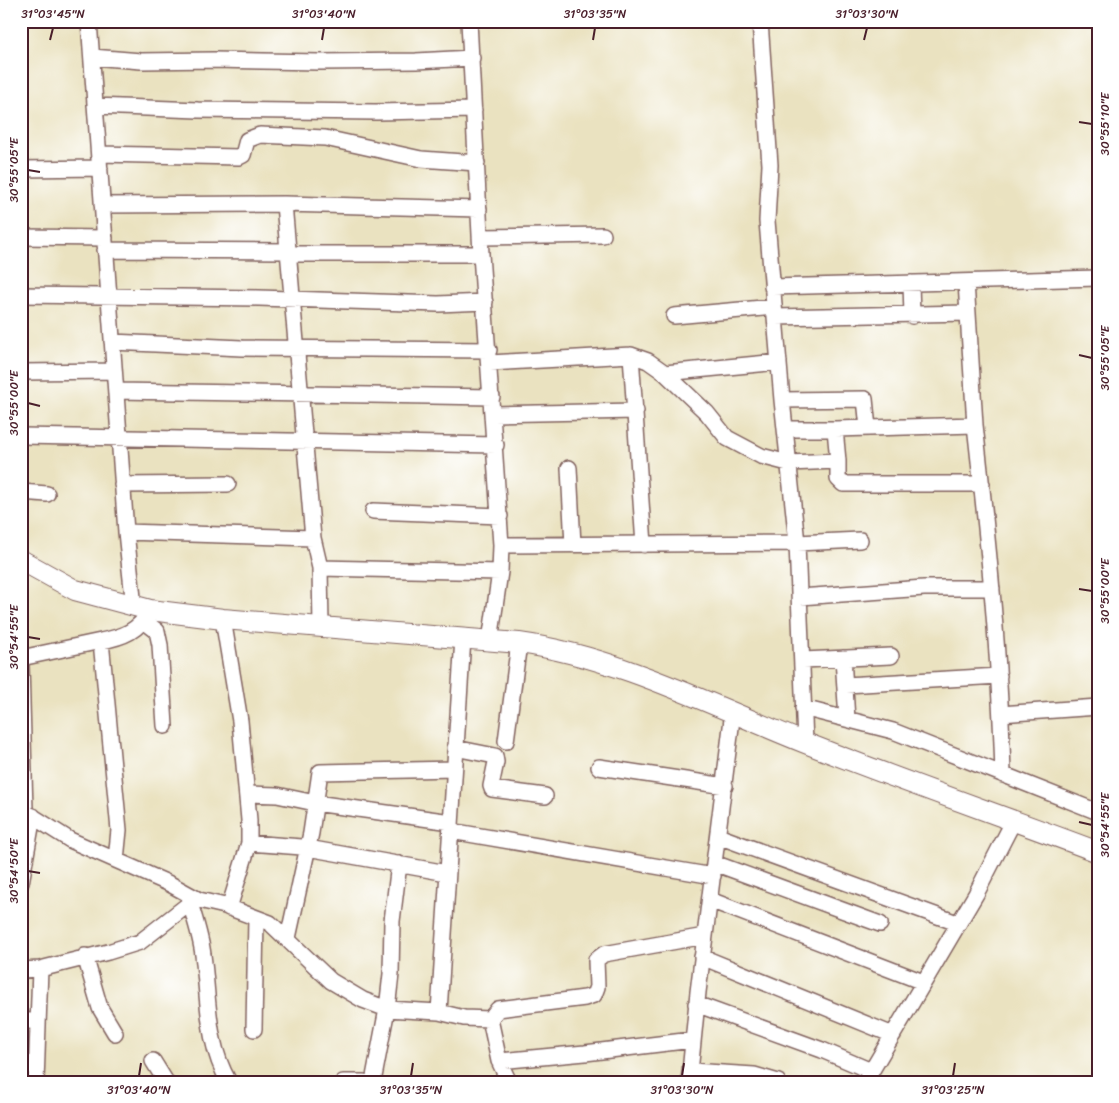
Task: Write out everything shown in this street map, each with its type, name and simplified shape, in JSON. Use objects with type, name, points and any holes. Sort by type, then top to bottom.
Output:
[{"type":"main road","points":[[21,560],[74,590],[143,613],[518,643],[570,652],[733,711],[805,743],[1098,852]]},
{"type":"street","points":[[89,21],[126,532],[143,613],[157,630],[160,644],[165,726]]},
{"type":"street","points":[[469,21],[481,254],[494,414],[501,545],[500,572],[490,641]]},
{"type":"street","points":[[760,21],[770,165],[767,221],[782,400],[797,543],[805,743]]},
{"type":"street","points":[[92,57],[141,61],[320,62],[416,62],[472,58]]},
{"type":"street","points":[[95,106],[208,110],[474,110]]},
{"type":"street","points":[[21,169],[99,161],[239,157],[243,155],[248,140],[260,135],[325,138],[421,159],[477,163]]},
{"type":"street","points":[[102,205],[284,204],[479,209]]},
{"type":"street","points":[[284,204],[296,348],[307,442],[313,538],[320,568],[321,627]]},
{"type":"street","points":[[481,237],[603,235]]},
{"type":"street","points":[[21,237],[105,244],[289,252],[481,254]]},
{"type":"street","points":[[772,287],[1098,278]]},
{"type":"street","points":[[966,282],[975,424],[999,676],[1003,775]]},
{"type":"street","points":[[911,283],[912,316]]},
{"type":"street","points":[[21,295],[438,304],[485,302]]},
{"type":"street","points":[[674,316],[775,312],[912,316],[968,313]]},
{"type":"street","points":[[112,342],[489,357],[631,355],[648,361],[665,373],[707,413],[727,438],[761,456],[788,463],[838,461]]},
{"type":"street","points":[[631,355],[644,545]]},
{"type":"street","points":[[665,373],[779,362]]},
{"type":"street","points":[[21,372],[114,371]]},
{"type":"street","points":[[116,391],[492,397]]},
{"type":"street","points":[[782,400],[865,400],[868,428]]},
{"type":"street","points":[[494,414],[636,411]]},
{"type":"street","points":[[785,429],[975,424]]},
{"type":"street","points":[[835,429],[838,479],[843,484],[982,484]]},
{"type":"street","points":[[21,436],[496,446]]},
{"type":"street","points":[[569,468],[573,546]]},
{"type":"street","points":[[122,485],[228,484]]},
{"type":"street","points":[[21,492],[47,494]]},
{"type":"street","points":[[373,511],[500,516]]},
{"type":"street","points":[[126,532],[313,538]]},
{"type":"street","points":[[501,545],[797,543],[860,540]]},
{"type":"street","points":[[320,568],[500,572]]},
{"type":"street","points":[[800,597],[924,588],[992,588]]},
{"type":"street","points":[[21,658],[131,632],[143,613]]},
{"type":"street","points":[[223,619],[240,721],[248,794],[249,843],[229,908]]},
{"type":"street","points":[[439,1012],[463,638]]},
{"type":"street","points":[[101,640],[119,830],[116,860]]},
{"type":"street","points":[[506,741],[518,643]]},
{"type":"street","points":[[803,660],[891,656]]},
{"type":"street","points":[[844,658],[847,718]]},
{"type":"street","points":[[21,664],[26,812],[21,883]]},
{"type":"street","points":[[846,685],[999,676]]},
{"type":"street","points":[[1001,714],[1098,706]]},
{"type":"street","points":[[803,708],[893,731],[1098,812]]},
{"type":"street","points":[[733,711],[696,1004],[690,1076],[754,1075],[778,1082]]},
{"type":"street","points":[[455,748],[494,756],[496,762],[492,789],[545,796]]},
{"type":"street","points":[[599,767],[725,786]]},
{"type":"street","points":[[288,938],[307,848],[318,776],[322,771],[454,769]]},
{"type":"street","points":[[248,794],[277,795],[451,827],[714,869],[880,924]]},
{"type":"street","points":[[26,812],[70,840],[116,860],[195,901],[229,908],[270,923],[344,991],[387,1009],[439,1012],[464,1018],[490,1020]]},
{"type":"street","points":[[696,1004],[822,1050],[868,1076],[976,894],[1014,820]]},
{"type":"street","points":[[718,836],[958,923]]},
{"type":"street","points":[[249,843],[307,848],[447,873]]},
{"type":"street","points":[[373,1082],[387,1009],[391,974],[392,921],[399,864]]},
{"type":"street","points":[[710,900],[923,982]]},
{"type":"street","points":[[21,970],[40,969],[140,942],[195,901]]},
{"type":"street","points":[[195,901],[210,1004],[209,1024],[219,1061],[229,1082]]},
{"type":"street","points":[[254,1029],[256,918]]},
{"type":"street","points":[[509,1082],[499,1060],[490,1020],[498,1009],[585,998],[594,995],[597,987],[596,960],[604,954],[705,936]]},
{"type":"street","points":[[85,956],[100,1008],[116,1033]]},
{"type":"street","points":[[702,957],[893,1035]]},
{"type":"street","points":[[36,1082],[40,969]]},
{"type":"street","points":[[21,1020],[38,1022]]},
{"type":"street","points":[[499,1060],[585,1053],[692,1040]]},
{"type":"street","points":[[152,1061],[166,1082]]},
{"type":"street","points":[[343,1082],[364,1082]]}]
